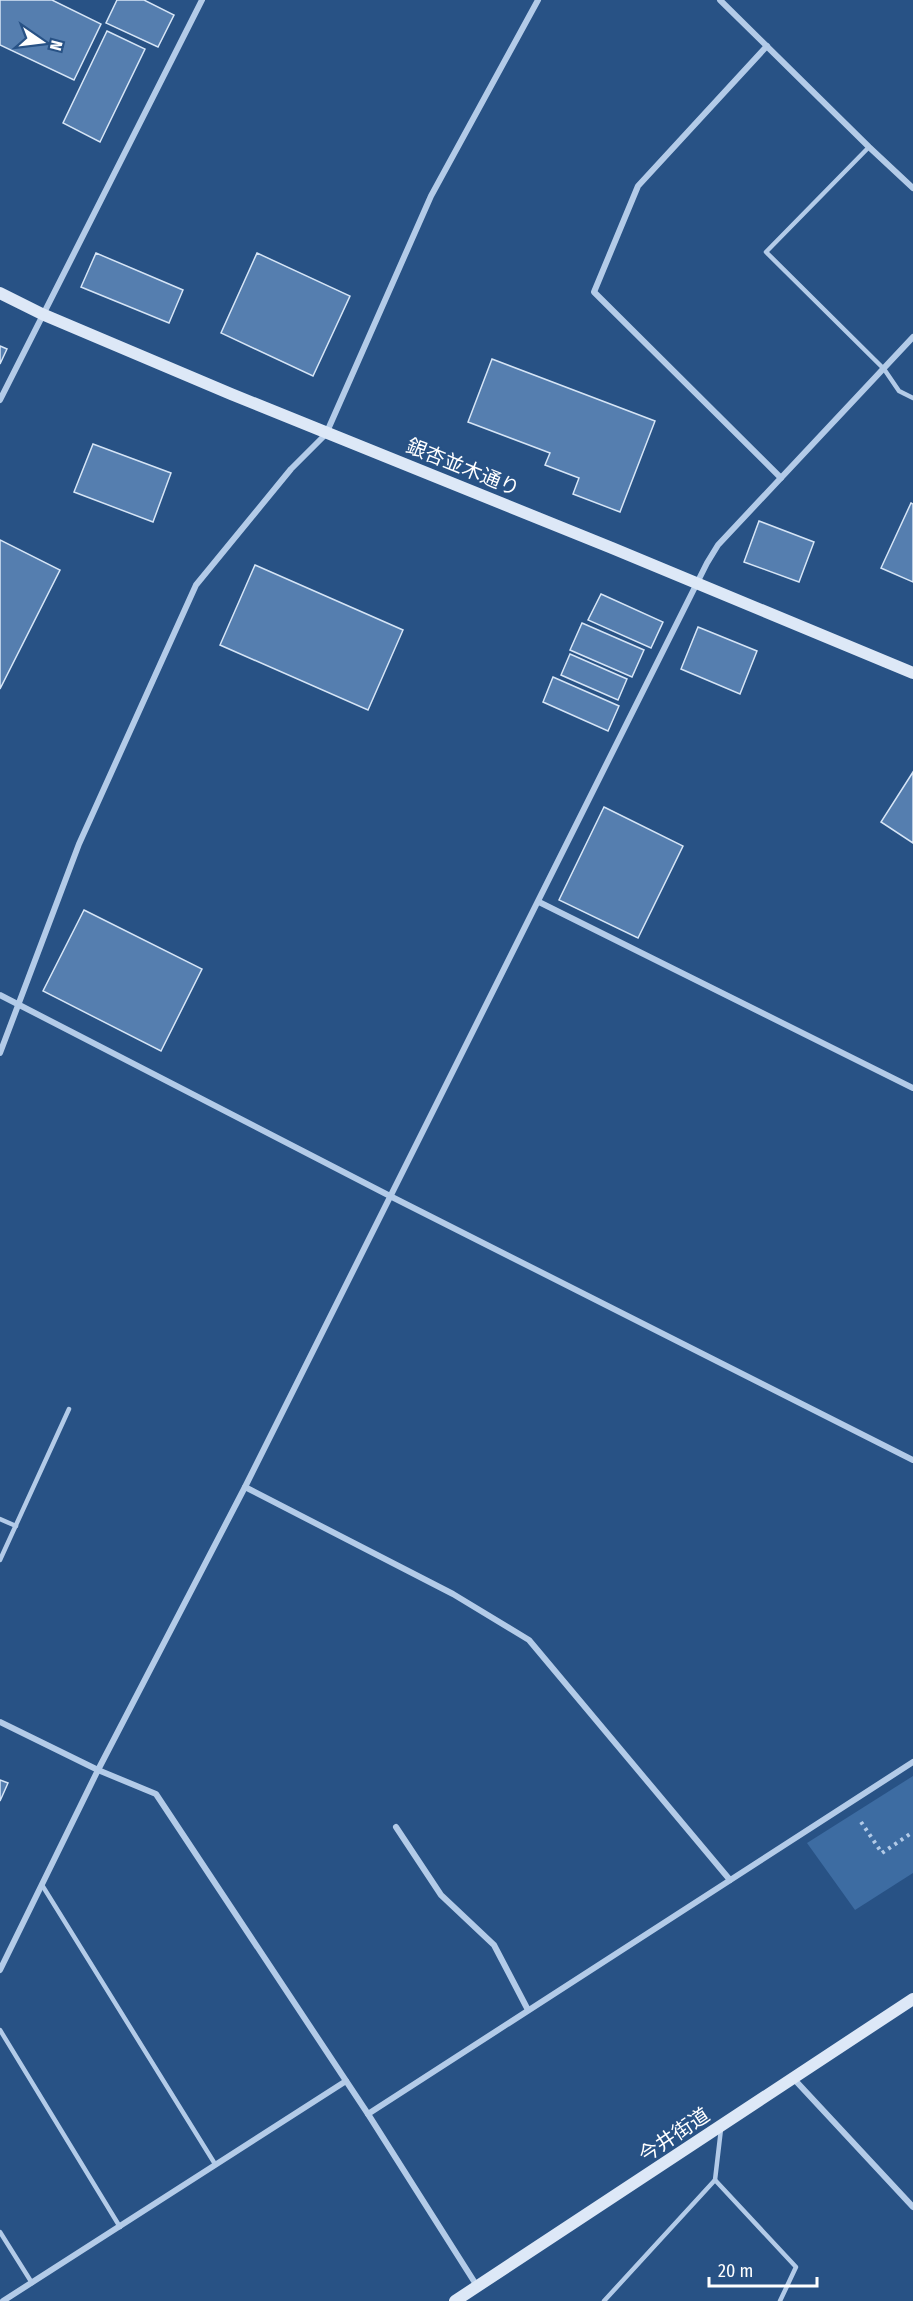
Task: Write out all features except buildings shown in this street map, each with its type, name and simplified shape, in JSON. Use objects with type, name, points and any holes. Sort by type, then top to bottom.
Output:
[{"type":"street","points":[[0,400],[202,0]]},
{"type":"street","points":[[720,0],[913,188]]},
{"type":"street","points":[[0,1053],[79,844],[195,585],[291,469],[326,434],[431,196],[534,1]]},
{"type":"street","points":[[767,46],[638,186],[594,292],[781,478]]},
{"type":"street","name":"銀杏並木通り","points":[[0,293],[42,314],[326,434],[913,673]]},
{"type":"street","points":[[0,1970],[98,1770],[245,1487],[718,545],[913,337]]},
{"type":"street","points":[[539,902],[913,1088]]},
{"type":"street","points":[[0,995],[390,1196],[913,1460]]},
{"type":"street","points":[[245,1487],[453,1594],[529,1640],[730,1880]]},
{"type":"street","points":[[0,1722],[98,1770],[156,1794],[368,2114],[477,2286]]},
{"type":"street","points":[[368,2114],[913,1762]]},
{"type":"street","points":[[396,1827],[441,1895],[494,1945],[528,2010]]},
{"type":"street","name":"今井街道","points":[[455,2301],[913,1999]]},
{"type":"street","points":[[793,2078],[913,2207]]},
{"type":"street","points":[[3,2301],[346,2081]]},
{"type":"lane","points":[[869,147],[766,252],[884,369],[899,390],[913,398]]},
{"type":"lane","points":[[0,1560],[69,1409]]},
{"type":"lane","points":[[0,1519],[16,1526]]},
{"type":"lane","points":[[42,1885],[215,2164]]},
{"type":"lane","points":[[0,2030],[120,2226]]},
{"type":"lane","points":[[604,2301],[715,2180],[722,2126]]},
{"type":"lane","points":[[715,2180],[796,2267],[780,2301]]},
{"type":"lane","points":[[0,2232],[32,2283]]},
{"type":"path","points":[[849,1804],[882,1852],[913,1832]]},
{"type":"shaded area","points":[[913,1776],[913,1873],[855,1910],[807,1843]]}]
